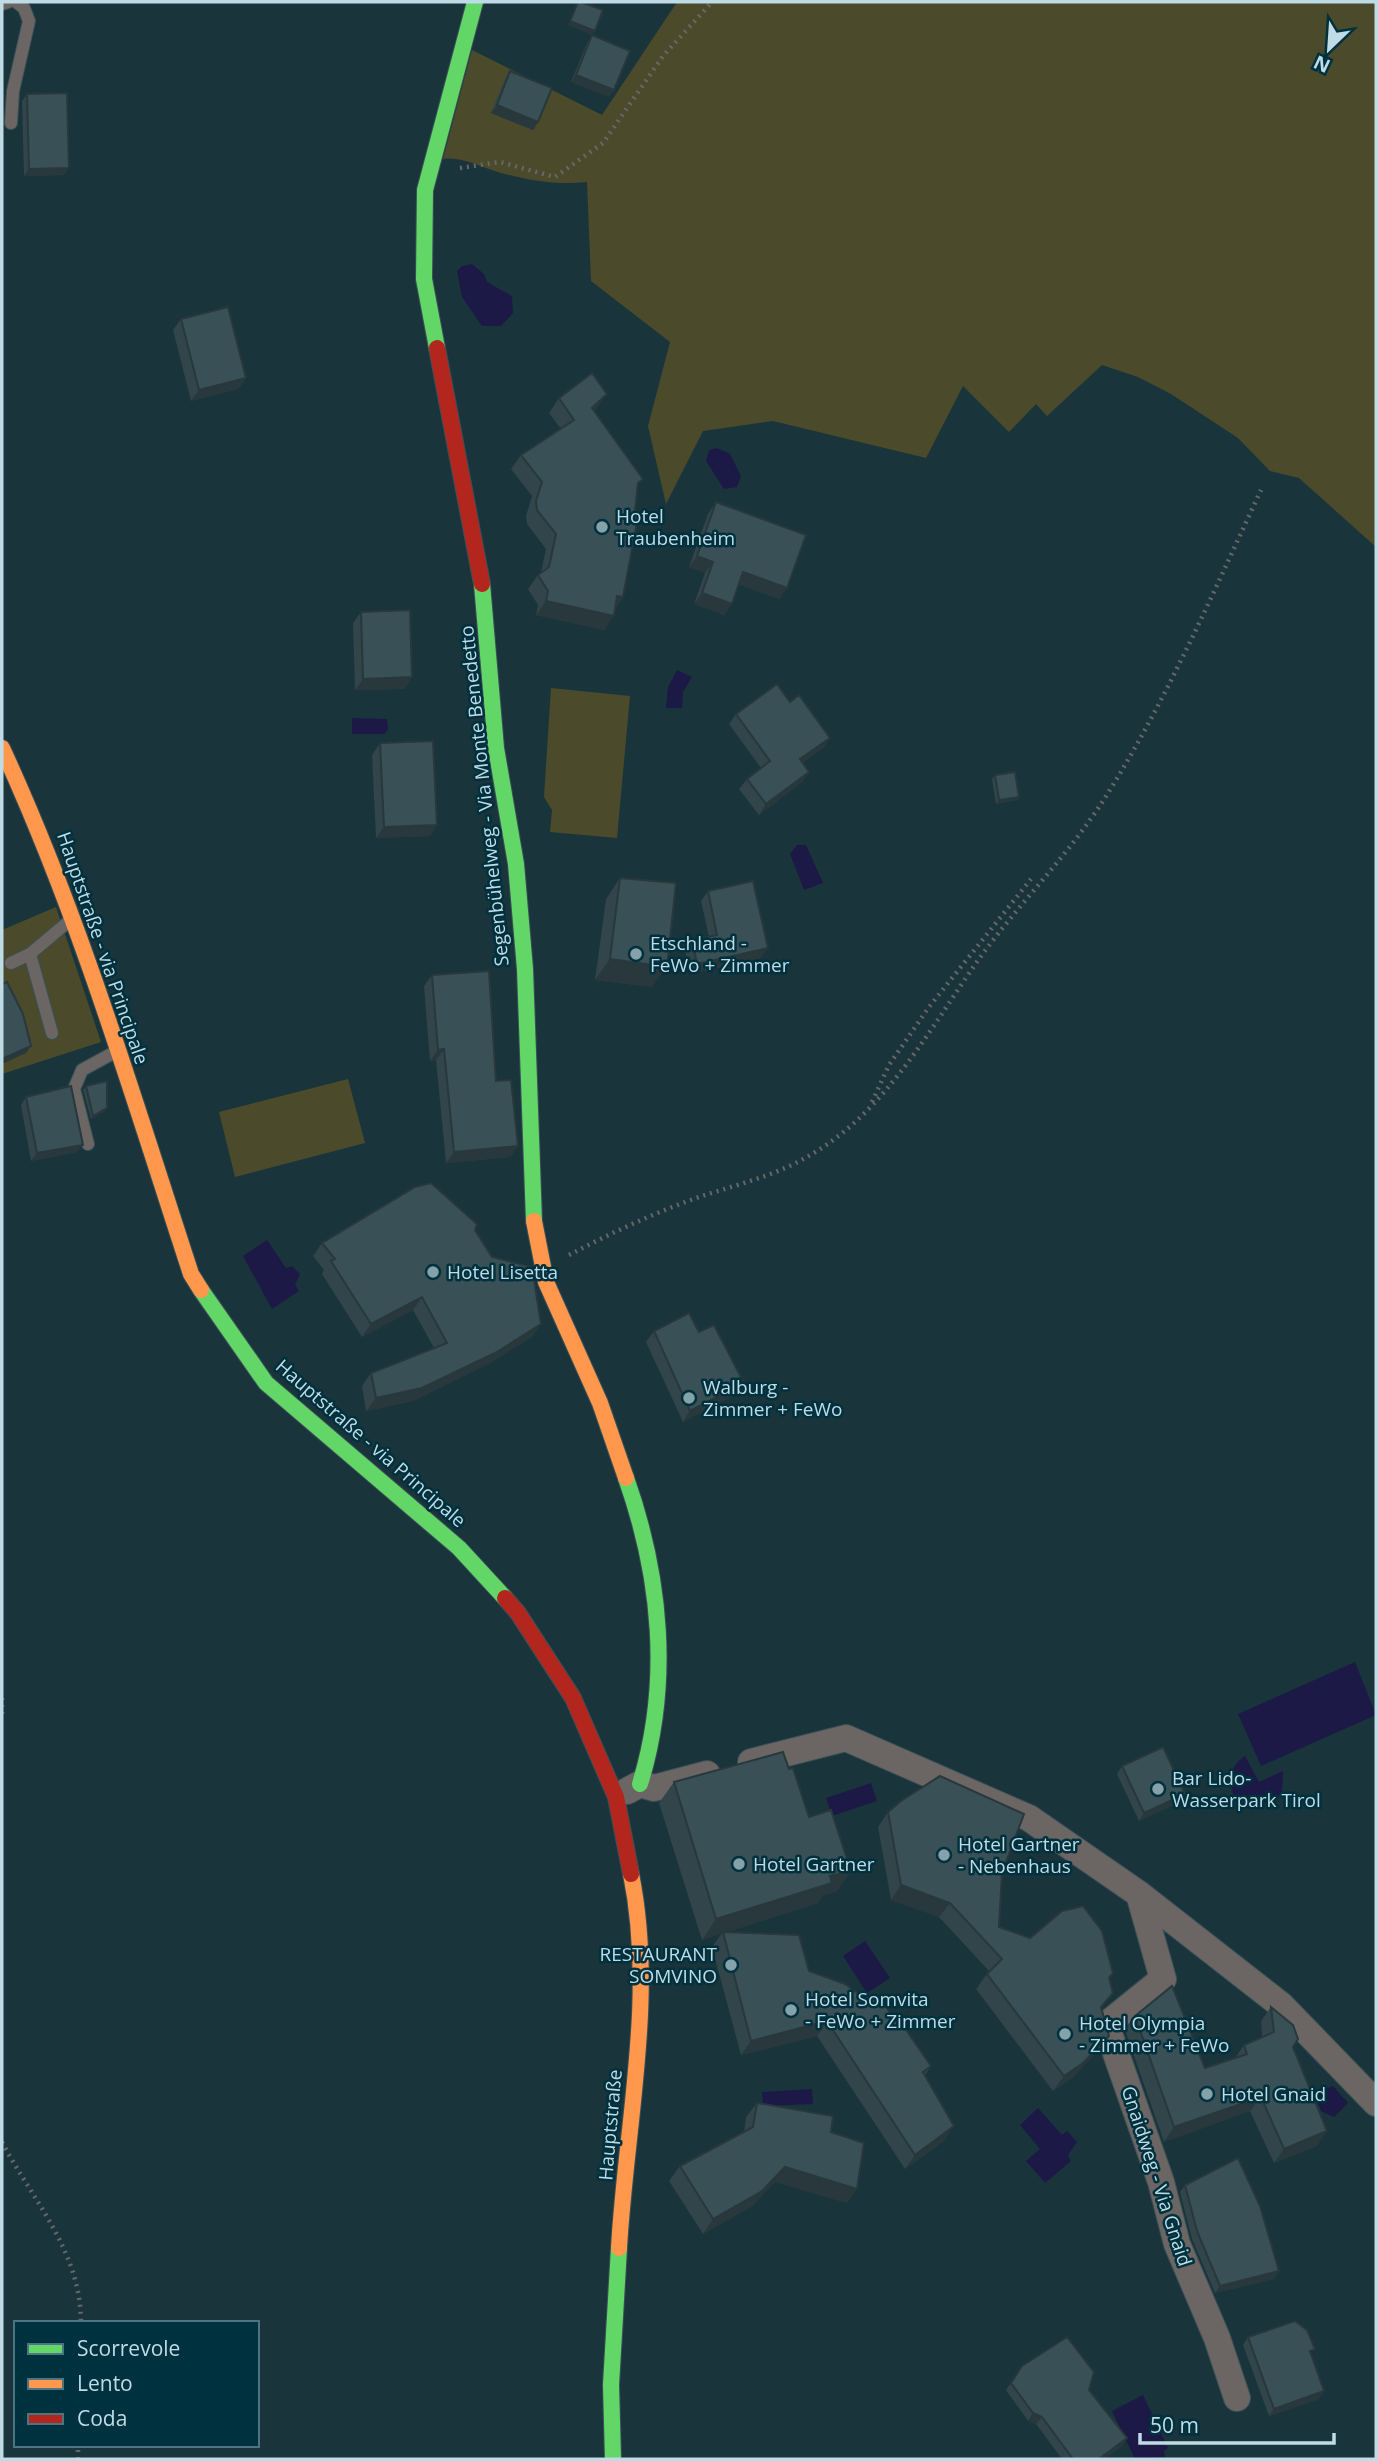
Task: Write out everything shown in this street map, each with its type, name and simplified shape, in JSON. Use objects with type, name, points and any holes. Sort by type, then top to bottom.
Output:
[{"type":"street","name":"Segenbühelweg - Via Monte Benedetto","points":[[475,2],[448,90],[425,190],[424,279],[481,578],[496,748],[516,864],[525,969],[534,1231],[543,1269],[600,1403],[641,1521],[655,1589],[659,1668],[653,1741],[640,1784]]},
{"type":"street","name":"Hauptstraße - via Principale","points":[[2,748],[39,828],[118,1050],[191,1274],[232,1337],[266,1382],[459,1548],[511,1605],[573,1698],[616,1797]]},
{"type":"street","points":[[616,1797],[640,1784],[654,1788],[809,1745],[846,1738],[1029,1818],[1139,1894],[1281,2005],[1376,2103]]},
{"type":"street","name":"Hauptstraße","points":[[613,2459],[611,2385],[618,2260],[638,2049],[642,1967],[633,1882],[616,1797]]},
{"type":"street","name":"Gnaidweg - Via Gnaid","points":[[1139,1894],[1163,1979],[1106,2025],[1161,2182],[1177,2244],[1217,2338],[1237,2398]]},
{"type":"lane","points":[[2,4],[8,2]]},
{"type":"lane","points":[[11,123],[13,91],[30,20],[24,8],[16,2]]},
{"type":"lane","points":[[11,963],[30,954],[71,919]]},
{"type":"lane","points":[[30,954],[52,1033]]},
{"type":"lane","points":[[88,1144],[74,1090],[82,1070],[118,1050]]},
{"type":"path","points":[[425,190],[444,170],[500,162],[555,177],[603,143],[663,56],[712,2]]},
{"type":"path","points":[[543,1269],[659,1212],[776,1172],[812,1154],[840,1135],[870,1106],[895,1077],[986,949],[1059,863],[1108,794],[1169,687],[1261,490]]},
{"type":"path","points":[[870,1106],[889,1065],[913,1030],[975,947],[1031,879]]},
{"type":"path","points":[[2,1698],[2,1714]]},
{"type":"path","points":[[2,2141],[57,2230],[74,2272],[81,2306],[81,2321]]},
{"type":"shaded area","points":[[677,2],[1376,2],[1376,547],[1299,478],[1270,471],[1238,438],[1171,394],[1138,377],[1102,365],[1047,416],[1036,404],[1009,432],[963,386],[926,458],[773,421],[703,431],[666,504],[648,426],[670,342],[591,281],[587,182],[554,183],[534,180],[465,161],[443,159],[472,50],[602,115]]},
{"type":"shaded area","points":[[472,264],[484,274],[487,282],[512,296],[513,313],[501,326],[482,326],[462,297],[457,271],[462,266]]},
{"type":"shaded area","points":[[717,448],[730,454],[741,476],[737,487],[724,489],[706,461],[709,450]]},
{"type":"shaded area","points":[[677,670],[692,677],[683,692],[682,708],[666,708],[668,687]]},
{"type":"shaded area","points":[[551,688],[630,696],[617,838],[550,832],[552,810],[544,797]]},
{"type":"shaded area","points":[[352,718],[387,719],[388,730],[384,734],[352,734]]},
{"type":"shaded area","points":[[797,845],[806,845],[823,883],[804,890],[790,854]]},
{"type":"shaded area","points":[[56,907],[101,1042],[2,1074],[2,930]]},
{"type":"shaded area","points":[[348,1079],[365,1143],[235,1177],[219,1112]]},
{"type":"shaded area","points":[[267,1240],[286,1268],[292,1266],[300,1274],[295,1285],[299,1291],[272,1309],[243,1256]]},
{"type":"shaded area","points":[[1355,1662],[1376,1715],[1261,1766],[1238,1714]]},
{"type":"shaded area","points":[[1245,1756],[1259,1782],[1283,1771],[1282,1792],[1275,1799],[1256,1806],[1233,1794],[1232,1773]]},
{"type":"shaded area","points":[[871,1783],[877,1801],[832,1816],[826,1798]]},
{"type":"shaded area","points":[[865,1941],[890,1978],[867,1993],[843,1956]]},
{"type":"shaded area","points":[[1333,2086],[1348,2103],[1334,2117],[1321,2111],[1314,2093]]},
{"type":"shaded area","points":[[812,2089],[813,2104],[763,2106],[762,2092]]},
{"type":"shaded area","points":[[1038,2108],[1062,2135],[1067,2131],[1077,2142],[1068,2155],[1071,2161],[1045,2183],[1026,2161],[1040,2149],[1020,2125]]},
{"type":"shaded area","points":[[1143,2395],[1168,2448],[1164,2451],[1165,2457],[1135,2459],[1112,2411]]},
{"type":"building","points":[[578,2],[603,10],[595,31],[570,21]]},
{"type":"building","points":[[592,35],[630,51],[614,90],[576,75]]},
{"type":"building","points":[[510,71],[552,88],[538,122],[497,105]]},
{"type":"building","points":[[67,93],[69,168],[29,169],[27,94]]},
{"type":"building","points":[[228,307],[246,378],[199,390],[181,319]]},
{"type":"building","points":[[592,373],[607,394],[592,408],[643,479],[638,483],[635,510],[639,512],[623,597],[617,596],[614,616],[546,601],[548,591],[538,575],[549,567],[556,534],[537,510],[536,501],[542,482],[521,455],[574,420],[559,398]]},
{"type":"building","points":[[716,502],[806,535],[787,588],[743,572],[732,604],[702,593],[713,562],[697,556]]},
{"type":"building","points":[[410,610],[412,677],[363,679],[361,612]]},
{"type":"building","points":[[777,684],[790,702],[799,695],[830,738],[800,759],[809,772],[766,804],[747,779],[770,761],[736,714]]},
{"type":"building","points":[[433,741],[437,825],[384,827],[380,743]]},
{"type":"building","points":[[1015,772],[1019,797],[999,800],[995,775]]},
{"type":"building","points":[[620,878],[676,883],[667,967],[610,959]]},
{"type":"building","points":[[753,881],[768,948],[697,964],[692,940],[717,935],[708,891]]},
{"type":"building","points":[[489,971],[496,1081],[511,1080],[518,1146],[454,1152],[444,1049],[438,1050],[432,975]]},
{"type":"building","points":[[7,982],[23,1014],[31,1046],[2,1059],[2,984]]},
{"type":"building","points":[[107,1081],[107,1108],[93,1116],[86,1086]]},
{"type":"building","points":[[71,1086],[83,1145],[37,1153],[26,1097]]},
{"type":"building","points":[[431,1183],[477,1224],[475,1230],[492,1257],[532,1267],[541,1324],[497,1352],[422,1388],[376,1398],[371,1373],[447,1343],[422,1297],[371,1324],[331,1261],[335,1259],[322,1243],[415,1187]]},
{"type":"building","points":[[689,1313],[699,1332],[714,1325],[744,1383],[690,1411],[654,1331]]},
{"type":"building","points":[[1163,1747],[1185,1794],[1144,1813],[1122,1766]]},
{"type":"building","points":[[783,1752],[789,1769],[793,1768],[809,1817],[831,1810],[851,1871],[830,1876],[832,1883],[716,1919],[674,1782]]},
{"type":"building","points":[[940,1776],[1024,1814],[1002,1873],[999,1927],[1030,1938],[1062,1911],[1083,1906],[1102,1931],[1113,1973],[1109,1978],[1113,1993],[1101,2007],[1109,2036],[1083,2063],[1064,2076],[987,1974],[1002,1959],[950,1903],[901,1885],[888,1812]]},
{"type":"building","points":[[723,1932],[799,1935],[809,1971],[845,1984],[860,1995],[866,1993],[885,2005],[896,2021],[900,2021],[931,2066],[923,2072],[954,2126],[915,2155],[827,2021],[751,2041]]},
{"type":"building","points":[[1172,1986],[1205,2068],[1247,2054],[1244,2045],[1274,2032],[1271,2007],[1293,2025],[1298,2039],[1293,2047],[1327,2131],[1284,2149],[1261,2097],[1174,2127],[1135,2016]]},
{"type":"building","points":[[757,2103],[833,2116],[831,2132],[864,2143],[857,2189],[785,2167],[762,2191],[713,2219],[680,2166],[753,2127]]},
{"type":"building","points":[[1238,2158],[1260,2206],[1279,2271],[1220,2286],[1197,2231],[1185,2185]]},
{"type":"building","points":[[1295,2321],[1307,2330],[1315,2349],[1310,2351],[1324,2391],[1274,2409],[1248,2337]]},
{"type":"building","points":[[1067,2337],[1094,2372],[1089,2390],[1127,2438],[1099,2459],[1073,2459],[1042,2417],[1033,2413],[1011,2383],[1022,2366]]},
{"type":"traffic: fast","points":[[437,348],[424,279],[425,190],[475,2]]},
{"type":"traffic: fast","points":[[482,584],[496,748],[516,864],[525,969],[534,1221]]},
{"type":"traffic: fast","points":[[201,1290],[266,1383],[459,1548],[505,1598]]},
{"type":"traffic: fast","points":[[626,1478],[647,1553],[658,1630],[656,1708],[640,1784]]},
{"type":"traffic: fast","points":[[613,2459],[611,2385],[619,2248]]},
{"type":"traffic: slow","points":[[2,748],[81,942],[191,1274],[201,1290]]},
{"type":"traffic: slow","points":[[534,1221],[546,1282],[600,1403],[626,1478]]},
{"type":"traffic: slow","points":[[619,2248],[640,2014],[638,1920],[631,1874]]},
{"type":"traffic: jam","points":[[437,348],[482,584]]},
{"type":"traffic: jam","points":[[505,1598],[518,1613],[573,1698],[616,1797],[631,1874]]},
{"type":"place","name":"Hotel Traubenheim","points":[[602,527]]},
{"type":"place","name":"Etschland - FeWo + Zimmer","points":[[636,954]]},
{"type":"place","name":"Hotel Lisetta","points":[[433,1272]]},
{"type":"place","name":"Walburg - Zimmer + FeWo","points":[[689,1398]]},
{"type":"place","name":"Bar Lido- Wasserpark Tirol","points":[[1158,1789]]},
{"type":"place","name":"Hotel Gartner - Nebenhaus","points":[[944,1855]]},
{"type":"place","name":"Hotel Gartner","points":[[739,1864]]},
{"type":"place","name":"RESTAURANT SOMVINO","points":[[731,1965]]},
{"type":"place","name":"Hotel Somvita - FeWo + Zimmer","points":[[791,2010]]},
{"type":"place","name":"Hotel Olympia - Zimmer + FeWo","points":[[1065,2034]]},
{"type":"place","name":"Hotel Gnaid","points":[[1207,2094]]}]
